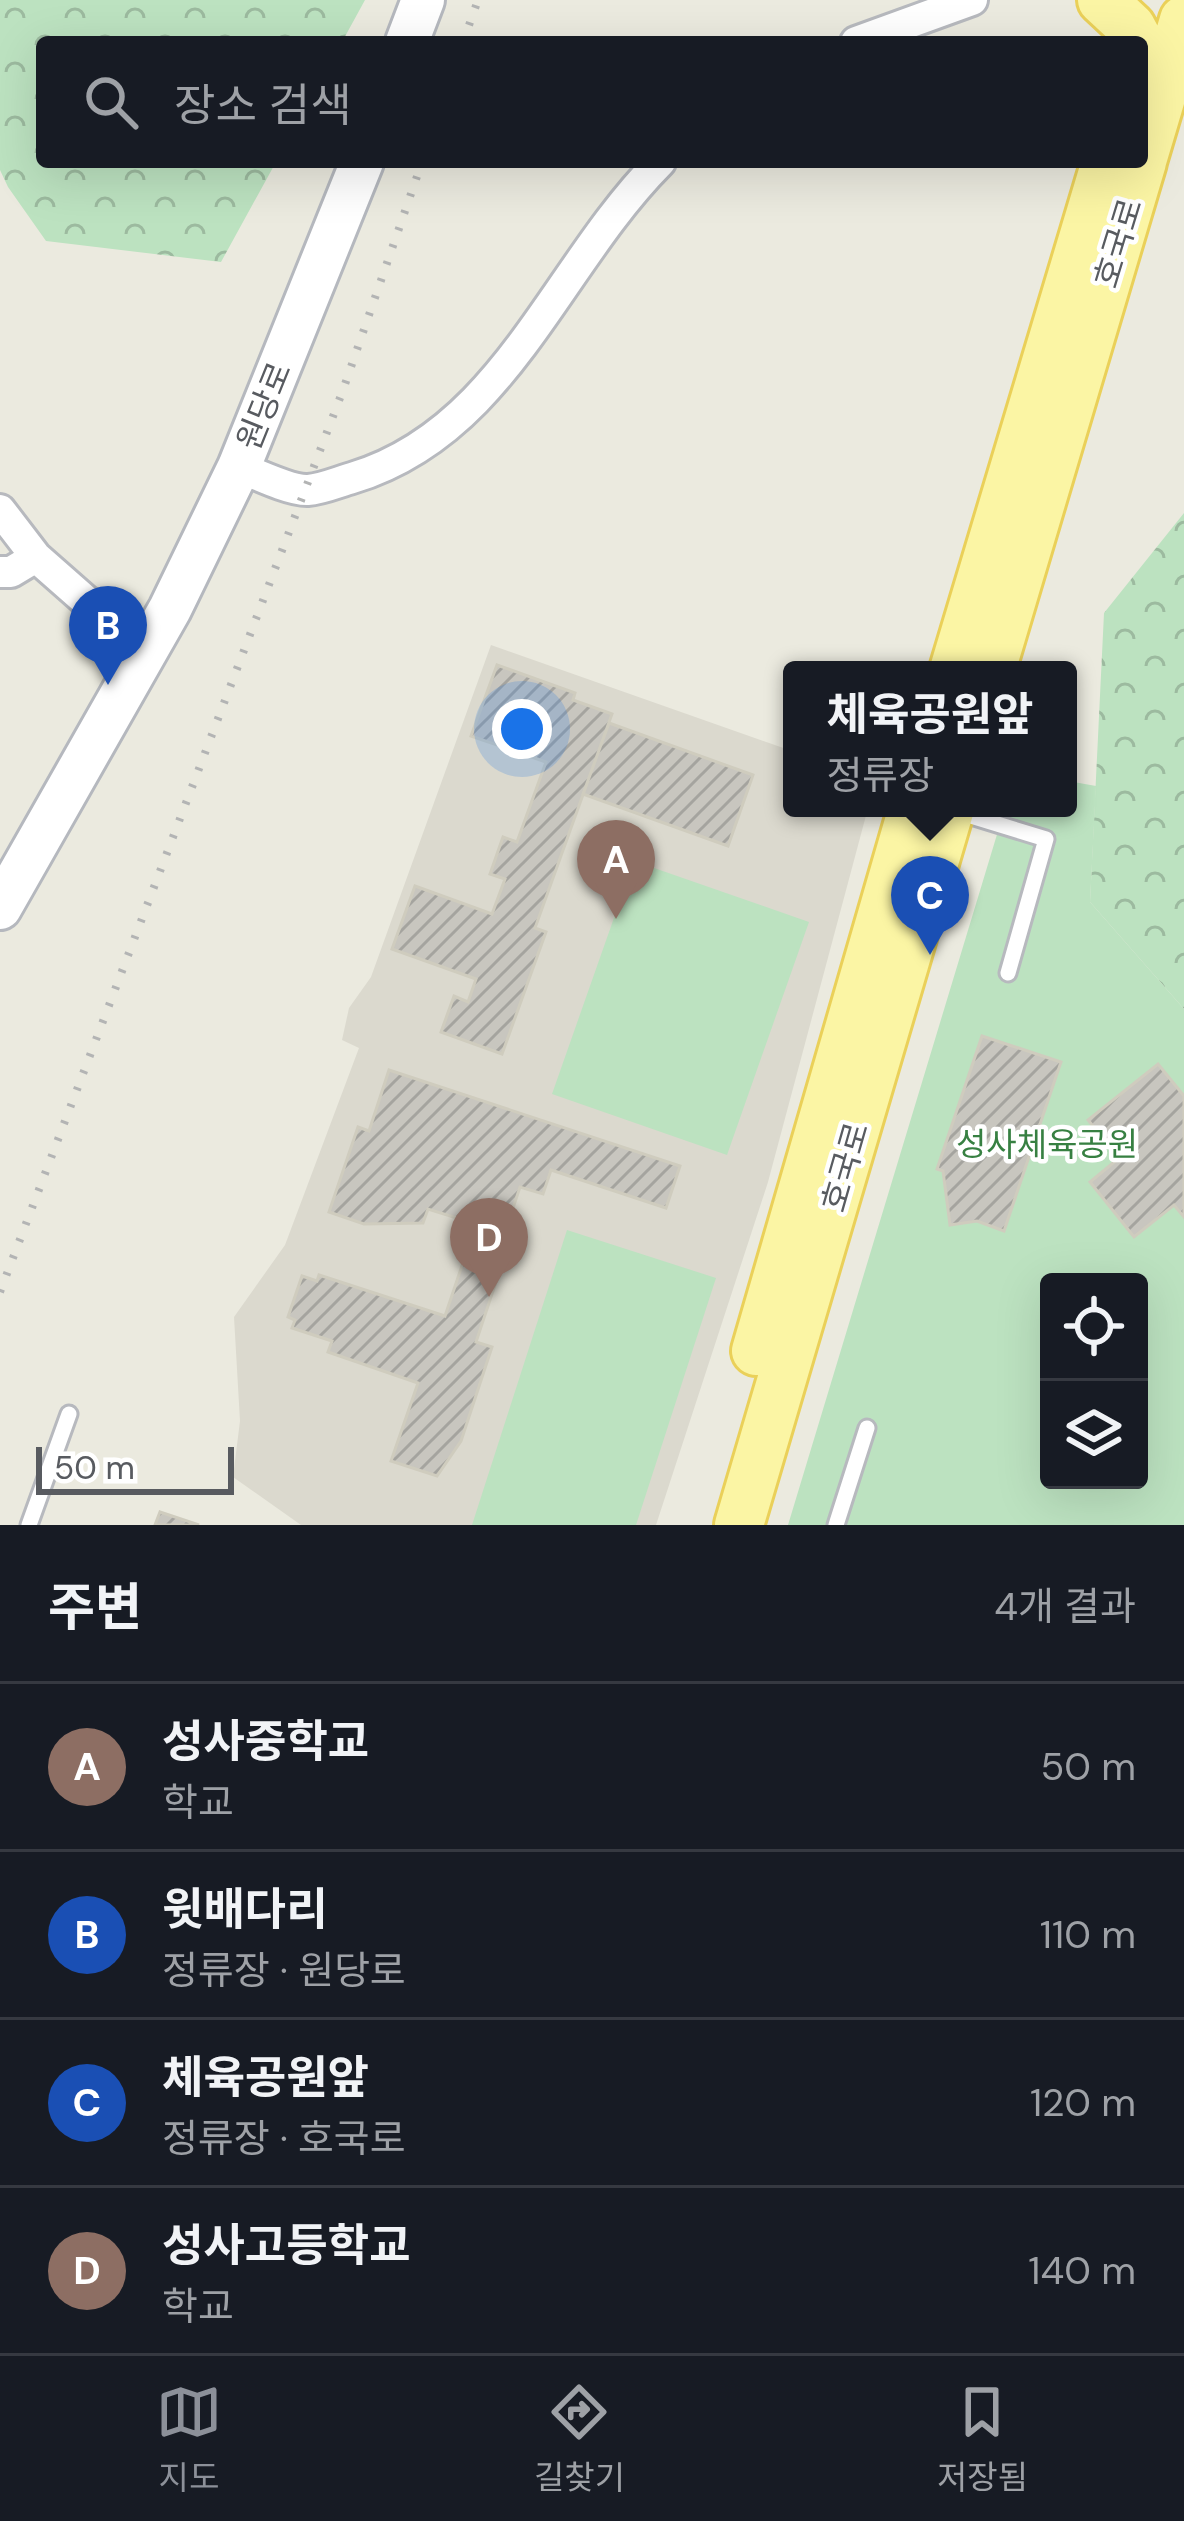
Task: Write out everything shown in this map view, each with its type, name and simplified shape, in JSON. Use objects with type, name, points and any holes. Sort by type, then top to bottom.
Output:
[{"type":"main road","points":[[409,36],[423,0]]},
{"type":"main road","points":[[1102,0],[1136,36]]},
{"type":"main road","points":[[1142,36],[1155,0]]},
{"type":"main road","name":"호국로","points":[[1148,142],[1184,20]]},
{"type":"main road","name":"원당로","points":[[0,908],[152,643],[238,467],[360,168]]},
{"type":"main road","name":"호국로","points":[[957,661],[1104,168]]},
{"type":"main road","name":"호국로","points":[[994,661],[1140,168]]},
{"type":"main road","name":"호국로","points":[[705,1525],[910,817]]},
{"type":"main road","name":"호국로","points":[[739,1525],[947,817]]},
{"type":"street","points":[[873,36],[972,0]]},
{"type":"street","points":[[238,467],[304,491],[384,468],[455,422],[500,376],[620,207],[655,168]]},
{"type":"street","points":[[0,510],[36,557],[86,601],[152,643]]},
{"type":"street","points":[[0,572],[10,572],[36,557]]},
{"type":"lane","points":[[978,817],[1046,839],[1008,973]]},
{"type":"lane","points":[[28,1525],[69,1414]]},
{"type":"lane","points":[[836,1525],[867,1428]]},
{"type":"shaded area","points":[[491,645],[783,748],[783,817],[866,817],[768,1182],[656,1525],[301,1525],[233,1477],[240,1421],[234,1317],[285,1245],[359,1048],[342,1040],[349,1008],[371,977]]},
{"type":"green space","points":[[0,0],[365,0],[345,36],[36,36],[36,168],[273,168],[221,262],[46,241],[0,170]]},
{"type":"green space","points":[[1184,513],[1184,1009],[1090,902],[1104,613]]},
{"type":"green space","name":"성사체육공원","points":[[1077,783],[1096,786],[1090,902],[1184,1009],[1184,1525],[788,1525],[1002,817],[1077,817]]},
{"type":"green space","points":[[634,861],[809,922],[727,1155],[552,1094]]},
{"type":"green space","points":[[567,1230],[716,1278],[636,1525],[472,1525]]},
{"type":"building","points":[[497,665],[575,693],[573,700],[612,714],[535,928],[546,932],[502,1054],[441,1032],[454,996],[468,1002],[476,979],[392,949],[415,886],[492,914],[505,879],[490,874],[503,837],[517,842],[546,762],[471,736]]},
{"type":"building","points":[[609,723],[753,775],[728,846],[583,794]]},
{"type":"building","points":[[982,1036],[1061,1062],[1004,1231],[977,1221],[950,1225],[943,1171],[937,1169]]},
{"type":"building","points":[[1158,1064],[1184,1096],[1184,1217],[1174,1205],[1134,1237],[1090,1182],[1119,1158],[1088,1120]]},
{"type":"building","points":[[389,1070],[680,1166],[666,1208],[551,1170],[543,1194],[520,1187],[502,1241],[509,1243],[476,1342],[492,1347],[461,1441],[437,1476],[391,1461],[418,1383],[328,1352],[332,1341],[292,1328],[295,1320],[288,1317],[302,1276],[317,1281],[319,1275],[445,1316],[476,1224],[428,1209],[423,1223],[364,1224],[329,1212],[358,1127],[369,1131]]},
{"type":"building","points":[[160,1512],[199,1525],[155,1525]]},
{"type":"railway","points":[[465,36],[478,0]]},
{"type":"railway","points":[[0,1292],[343,390],[420,168]]},
{"type":"place","name":"윗배다리","points":[[108,685]]},
{"type":"place","name":"성사중학교","points":[[616,919]]},
{"type":"place","name":"체육공원앞","points":[[930,955]]},
{"type":"place","name":"성사고등학교","points":[[489,1297]]}]
